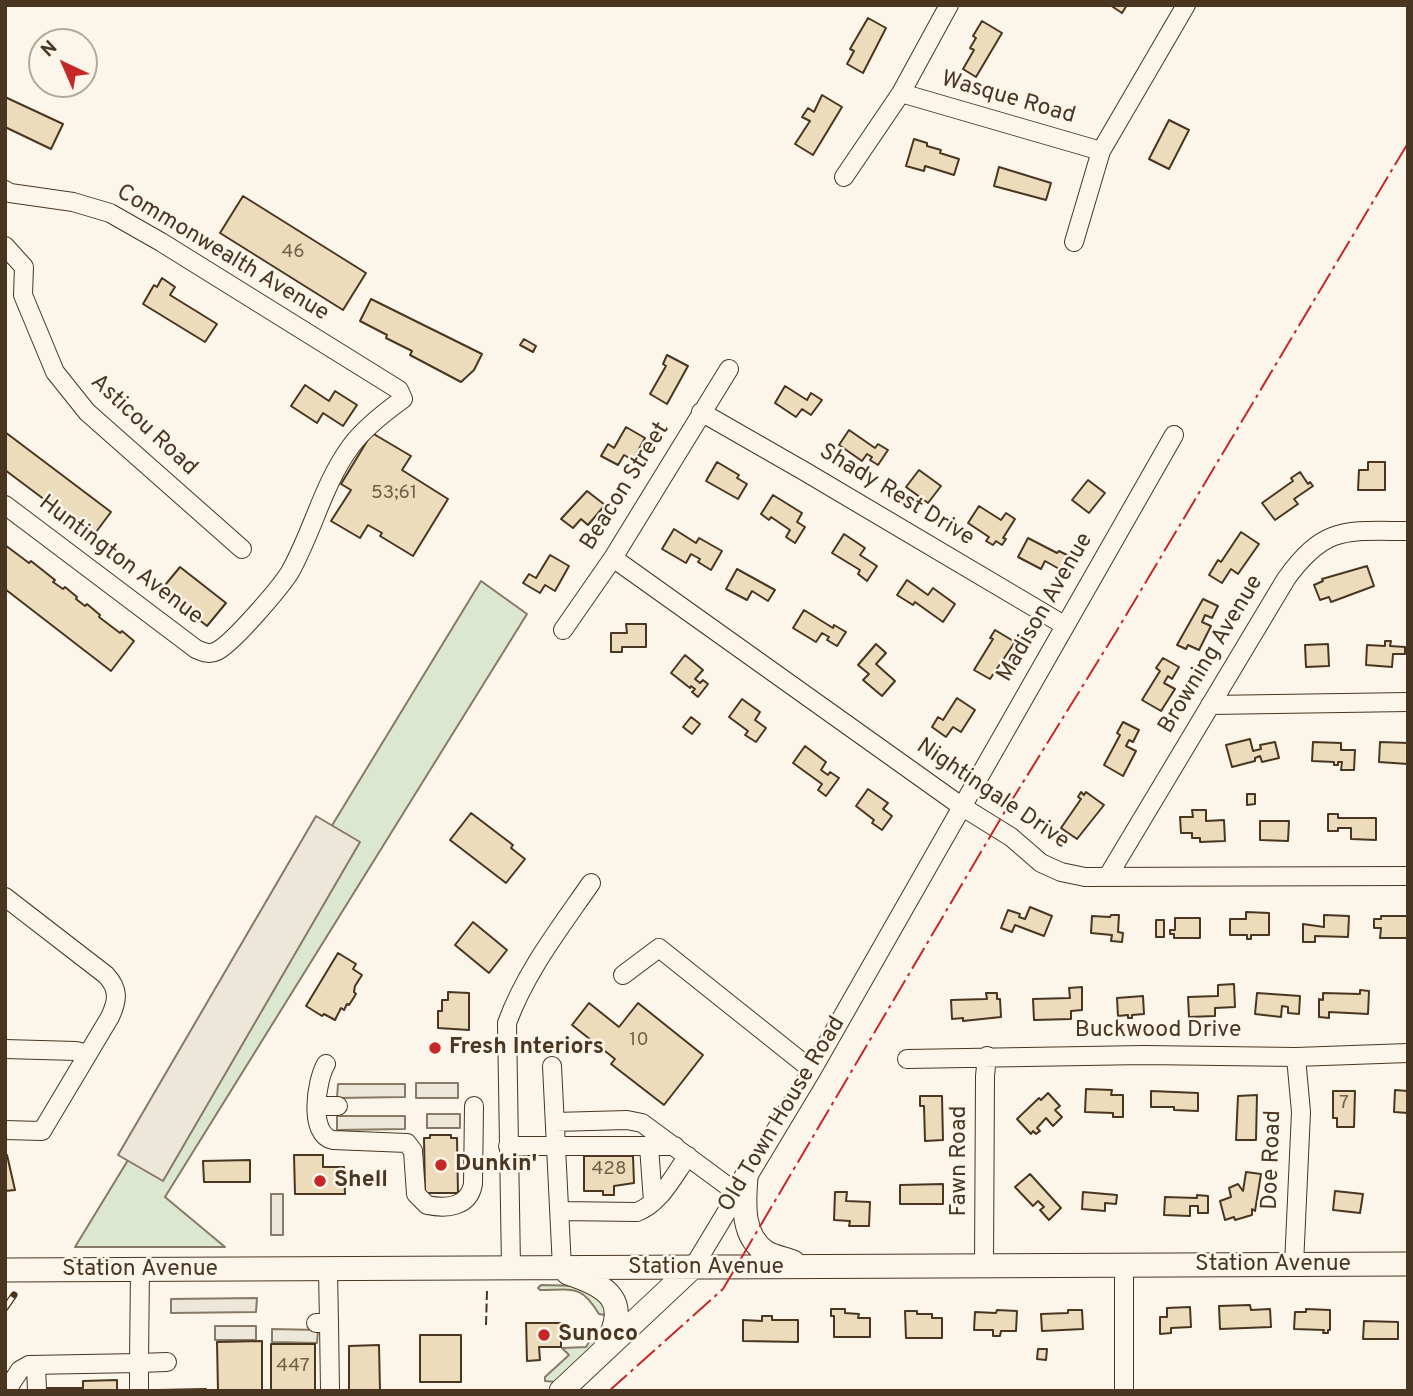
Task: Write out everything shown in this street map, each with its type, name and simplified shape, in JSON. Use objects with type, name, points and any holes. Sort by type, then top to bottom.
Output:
[{"type":"main road","points":[[742,1185],[743,1208],[752,1236],[766,1252],[806,1267]]},
{"type":"main road","name":"Station Avenue","points":[[5,1270],[1408,1264]]},
{"type":"main road","name":"Old Town House Road","points":[[561,1391],[694,1266]]},
{"type":"main road","points":[[557,1268],[599,1285],[616,1304],[616,1322],[601,1354]]},
{"type":"street","points":[[844,177],[901,93],[949,5]]},
{"type":"street","points":[[1074,242],[1101,151],[1186,5]]},
{"type":"street","name":"Wasque Road","points":[[901,93],[1101,151]]},
{"type":"street","name":"Commonwealth Avenue","points":[[5,190],[93,206],[110,213],[308,332],[399,390],[403,399],[352,444],[329,482],[310,531],[288,574],[238,632],[217,651],[207,653]]},
{"type":"street","name":"Asticou Road","points":[[5,246],[24,267],[23,295],[55,372],[87,412],[242,549]]},
{"type":"street","name":"Beacon Street","points":[[563,630],[613,558],[729,369]]},
{"type":"street","name":"Shady Rest Drive","points":[[701,412],[1064,625]]},
{"type":"street","name":"Madison Avenue","points":[[961,806],[1174,435]]},
{"type":"street","name":"Huntington Avenue","points":[[5,505],[196,649],[207,653]]},
{"type":"street","name":"Browning Avenue","points":[[1108,876],[1301,557],[1322,539],[1334,536],[1357,531],[1408,531]]},
{"type":"street","name":"Nightingale Drive","points":[[613,558],[961,806],[1011,836],[1041,863],[1061,872],[1085,877],[1408,876]]},
{"type":"street","points":[[1210,705],[1408,702]]},
{"type":"street","name":"Old Town House Road","points":[[694,1266],[812,1070],[961,806]]},
{"type":"street","points":[[511,1267],[507,1023],[516,997],[536,963],[592,883]]},
{"type":"street","points":[[5,897],[106,975],[114,986],[117,1000],[88,1055],[42,1131],[5,1130]]},
{"type":"street","points":[[623,975],[659,948],[812,1070]]},
{"type":"street","points":[[5,1049],[76,1051],[88,1055]]},
{"type":"street","name":"Buckwood Drive","points":[[907,1059],[1408,1053]]},
{"type":"street","name":"Fawn Road","points":[[984,1266],[985,1076],[988,1056]]},
{"type":"street","name":"Doe Road","points":[[1294,1265],[1301,1112],[1296,1056]]},
{"type":"street","points":[[326,1064],[318,1079],[317,1125],[323,1135],[328,1139],[404,1142],[413,1151],[415,1190],[419,1199],[427,1205],[459,1205],[470,1197],[473,1184],[474,1105]]},
{"type":"street","points":[[552,1066],[560,1211],[557,1268]]},
{"type":"street","points":[[318,1106],[338,1106]]},
{"type":"street","points":[[555,1122],[627,1120],[642,1124],[681,1151],[742,1185]]},
{"type":"street","points":[[508,1146],[649,1146],[681,1151]]},
{"type":"street","points":[[649,1146],[653,1202]]},
{"type":"street","points":[[560,1211],[636,1212],[653,1202],[681,1151]]},
{"type":"street","points":[[1124,1266],[1124,1391]]},
{"type":"street","points":[[139,1391],[140,1269]]},
{"type":"street","points":[[328,1270],[322,1323],[330,1391]]},
{"type":"street","points":[[6,1391],[20,1370],[32,1365],[167,1362]]},
{"type":"street","points":[[29,1391],[32,1365]]},
{"type":"street","points":[[32,1365],[37,1391]]},
{"type":"green space","points":[[481,581],[527,614],[165,1197],[225,1247],[75,1247]]},
{"type":"green space","points":[[541,1285],[580,1286],[604,1301],[605,1315],[599,1314],[581,1293],[540,1290],[538,1288]]},
{"type":"green space","points":[[592,1337],[597,1337],[599,1341],[556,1382],[545,1381],[545,1377],[569,1355],[562,1348],[586,1347]]},
{"type":"shaded area","points":[[316,816],[360,842],[163,1181],[118,1155]]},
{"type":"shaded area","points":[[416,1083],[458,1083],[458,1098],[416,1098]]},
{"type":"shaded area","points":[[338,1084],[405,1084],[405,1097],[337,1098]]},
{"type":"shaded area","points":[[427,1114],[460,1114],[460,1128],[427,1128]]},
{"type":"shaded area","points":[[337,1116],[405,1116],[405,1129],[337,1130]]},
{"type":"shaded area","points":[[271,1194],[283,1194],[283,1235],[271,1235]]},
{"type":"shaded area","points":[[257,1298],[256,1312],[171,1313],[171,1299]]},
{"type":"shaded area","points":[[215,1326],[256,1326],[256,1340],[215,1340]]},
{"type":"shaded area","points":[[272,1329],[318,1330],[317,1343],[272,1342]]},
{"type":"building","points":[[1110,5],[1127,5],[1122,13]]},
{"type":"building","points":[[868,18],[886,28],[863,73],[847,64],[854,51],[850,49]]},
{"type":"building","points":[[982,21],[1002,33],[976,77],[963,69],[974,50],[970,48],[976,38],[973,36]]},
{"type":"building","points":[[822,95],[842,107],[813,155],[795,144],[810,121],[802,117],[808,108],[814,112]]},
{"type":"building","points":[[5,97],[63,124],[51,149],[5,127]]},
{"type":"building","points":[[1169,120],[1189,130],[1169,169],[1149,159]]},
{"type":"building","points":[[914,139],[941,150],[940,153],[959,159],[954,175],[925,166],[924,171],[906,166]]},
{"type":"building","points":[[999,167],[1051,183],[1046,200],[994,186]]},
{"type":"building","points":[[243,196],[366,273],[343,310],[220,233]]},
{"type":"building","points":[[162,278],[175,287],[170,295],[217,324],[205,342],[143,304],[154,285],[157,287]]},
{"type":"building","points":[[371,299],[482,354],[474,370],[461,382],[410,355],[412,351],[360,321]]},
{"type":"building","points":[[524,339],[536,346],[533,352],[520,345]]},
{"type":"building","points":[[667,355],[688,366],[667,404],[650,394],[666,366],[663,364]]},
{"type":"building","points":[[305,385],[329,401],[335,391],[357,405],[343,426],[323,413],[317,423],[291,406]]},
{"type":"building","points":[[785,386],[807,400],[811,393],[822,400],[811,415],[802,409],[796,417],[775,403]]},
{"type":"building","points":[[626,427],[645,438],[633,460],[624,455],[618,465],[601,456],[608,444],[614,448]]},
{"type":"building","points":[[849,430],[875,448],[878,444],[888,450],[878,465],[870,460],[872,457],[867,454],[862,461],[839,445]]},
{"type":"building","points":[[5,432],[111,512],[93,536],[5,470]]},
{"type":"building","points":[[372,433],[411,456],[402,470],[448,499],[413,556],[380,536],[382,533],[368,525],[360,538],[331,521],[351,490],[341,484]]},
{"type":"building","points":[[717,462],[739,475],[737,478],[747,484],[738,499],[706,481]]},
{"type":"building","points":[[1368,462],[1385,462],[1385,490],[1358,490],[1359,470],[1368,470]]},
{"type":"building","points":[[919,470],[941,486],[928,503],[906,487]]},
{"type":"building","points":[[1300,472],[1308,484],[1310,482],[1313,486],[1294,499],[1298,504],[1275,520],[1262,503],[1293,481],[1291,478]]},
{"type":"building","points":[[1088,480],[1105,493],[1089,513],[1072,500]]},
{"type":"building","points":[[587,491],[605,505],[588,525],[581,519],[573,528],[561,519]]},
{"type":"building","points":[[773,495],[802,513],[797,522],[805,527],[795,543],[786,537],[790,530],[771,517],[769,520],[761,514]]},
{"type":"building","points":[[979,506],[1001,520],[1006,513],[1015,519],[1003,538],[1006,539],[1002,545],[996,541],[993,545],[986,541],[989,537],[968,523]]},
{"type":"building","points":[[674,529],[696,543],[699,538],[722,551],[711,570],[691,554],[686,563],[662,549]]},
{"type":"building","points":[[1241,532],[1259,544],[1238,574],[1231,569],[1222,583],[1209,575]]},
{"type":"building","points":[[844,534],[865,548],[860,555],[877,566],[867,581],[858,574],[860,570],[832,553]]},
{"type":"building","points":[[1028,538],[1069,556],[1061,570],[1045,561],[1041,569],[1018,557]]},
{"type":"building","points":[[5,545],[29,563],[31,561],[55,580],[53,582],[63,589],[65,587],[76,599],[100,615],[99,617],[134,641],[111,671],[5,589]]},
{"type":"building","points":[[550,555],[569,566],[555,591],[545,585],[540,593],[523,583],[529,574],[536,578]]},
{"type":"building","points":[[1367,566],[1374,586],[1331,602],[1329,597],[1320,600],[1314,585],[1323,581],[1322,579]]},
{"type":"building","points":[[180,567],[226,603],[207,626],[161,590]]},
{"type":"building","points":[[737,569],[775,590],[768,601],[752,591],[747,600],[726,589]]},
{"type":"building","points":[[907,580],[928,595],[933,588],[955,604],[943,622],[915,602],[913,605],[897,595]]},
{"type":"building","points":[[1203,599],[1218,606],[1212,618],[1205,615],[1202,622],[1211,626],[1199,650],[1188,645],[1186,649],[1177,645]]},
{"type":"building","points":[[804,610],[833,628],[834,625],[846,632],[837,646],[822,633],[816,642],[793,628]]},
{"type":"building","points":[[626,624],[646,624],[646,647],[622,647],[622,652],[611,652],[611,633],[627,633]]},
{"type":"building","points":[[995,630],[1015,642],[990,679],[974,670],[993,639],[990,638]]},
{"type":"building","points":[[1385,641],[1391,641],[1390,646],[1405,647],[1405,654],[1393,654],[1392,667],[1366,665],[1367,645],[1385,646]]},
{"type":"building","points":[[876,644],[886,653],[876,664],[895,681],[882,696],[863,680],[869,674],[858,665]]},
{"type":"building","points":[[1328,644],[1329,666],[1306,667],[1305,645]]},
{"type":"building","points":[[685,655],[703,670],[695,679],[708,684],[698,697],[692,692],[695,689],[671,673]]},
{"type":"building","points":[[1163,658],[1179,667],[1172,679],[1168,676],[1164,683],[1175,689],[1161,711],[1142,700],[1160,671],[1156,668]]},
{"type":"building","points":[[957,698],[975,710],[961,732],[953,727],[946,737],[932,727],[938,717],[943,720]]},
{"type":"building","points":[[742,699],[760,712],[755,720],[766,728],[756,742],[745,735],[748,731],[729,717]]},
{"type":"building","points":[[691,717],[700,724],[692,734],[683,727]]},
{"type":"building","points":[[1123,722],[1139,730],[1133,742],[1129,740],[1126,746],[1136,751],[1123,776],[1104,765],[1120,735],[1117,733]]},
{"type":"building","points":[[1250,739],[1253,751],[1261,749],[1260,745],[1275,742],[1279,758],[1262,762],[1260,756],[1255,758],[1255,761],[1232,767],[1226,745]]},
{"type":"building","points":[[1313,742],[1341,743],[1341,750],[1355,750],[1354,770],[1341,770],[1342,762],[1334,765],[1334,762],[1312,761]]},
{"type":"building","points":[[1380,742],[1408,743],[1408,764],[1379,762]]},
{"type":"building","points":[[805,746],[826,762],[821,770],[839,778],[826,796],[818,790],[822,784],[793,763]]},
{"type":"building","points":[[868,789],[888,803],[883,809],[892,816],[882,830],[856,806]]},
{"type":"building","points":[[1081,792],[1084,795],[1086,792],[1104,805],[1077,839],[1061,828],[1081,799],[1078,797]]},
{"type":"building","points":[[1247,794],[1255,794],[1255,804],[1247,805]]},
{"type":"building","points":[[1192,810],[1206,810],[1206,821],[1224,820],[1225,841],[1200,842],[1200,838],[1192,838],[1192,833],[1181,833],[1180,817],[1193,817]]},
{"type":"building","points":[[471,813],[513,845],[511,848],[525,859],[506,883],[450,840]]},
{"type":"building","points":[[1328,814],[1338,814],[1338,818],[1376,818],[1376,840],[1351,839],[1351,828],[1328,831]]},
{"type":"building","points":[[1260,821],[1289,821],[1288,841],[1260,840]]},
{"type":"building","points":[[1030,907],[1052,916],[1044,936],[1015,925],[1012,932],[1001,928],[1008,910],[1025,919]]},
{"type":"building","points":[[1246,912],[1269,913],[1269,935],[1251,935],[1251,939],[1247,939],[1247,935],[1230,935],[1230,919],[1246,919]]},
{"type":"building","points":[[1119,915],[1118,932],[1123,933],[1122,942],[1111,941],[1112,935],[1091,933],[1092,916]]},
{"type":"building","points":[[1324,915],[1349,916],[1348,937],[1315,936],[1315,942],[1303,942],[1303,924],[1324,927]]},
{"type":"building","points":[[1381,916],[1407,916],[1408,938],[1380,938],[1381,928],[1374,928],[1374,919],[1381,919]]},
{"type":"building","points":[[1175,918],[1200,918],[1200,938],[1174,938],[1170,930],[1175,930]]},
{"type":"building","points":[[1156,920],[1164,920],[1164,937],[1156,937]]},
{"type":"building","points":[[473,922],[507,950],[489,973],[455,945]]},
{"type":"building","points":[[338,953],[356,964],[353,969],[362,975],[355,986],[356,994],[344,1010],[341,1008],[335,1020],[306,1006]]},
{"type":"building","points":[[1234,984],[1235,1007],[1215,1008],[1215,1016],[1189,1017],[1188,997],[1218,996],[1218,985]]},
{"type":"building","points":[[1082,987],[1082,1010],[1071,1011],[1071,1019],[1034,1020],[1033,999],[1070,998],[1069,988]]},
{"type":"building","points":[[1360,990],[1369,991],[1368,1014],[1329,1012],[1329,1018],[1319,1017],[1319,999],[1323,1000],[1323,993],[1360,994]]},
{"type":"building","points":[[448,992],[469,993],[469,1030],[438,1028],[438,1011],[442,1011],[442,1000],[448,1000]]},
{"type":"building","points":[[986,993],[997,993],[1001,1017],[963,1021],[963,1018],[952,1019],[951,1000],[987,999]]},
{"type":"building","points":[[1257,993],[1300,996],[1299,1014],[1288,1013],[1288,1007],[1282,1006],[1281,1017],[1255,1014]]},
{"type":"building","points":[[1143,996],[1144,1014],[1132,1015],[1132,1018],[1128,1018],[1128,1015],[1118,1016],[1117,998]]},
{"type":"building","points":[[589,1003],[619,1027],[638,1003],[703,1055],[664,1105],[611,1064],[615,1059],[572,1025]]},
{"type":"building","points":[[1086,1089],[1112,1090],[1111,1095],[1123,1095],[1123,1117],[1113,1117],[1113,1113],[1085,1112]]},
{"type":"building","points":[[1395,1090],[1408,1091],[1408,1113],[1394,1112]]},
{"type":"building","points":[[1151,1091],[1198,1093],[1198,1111],[1151,1107]]},
{"type":"building","points":[[1333,1091],[1355,1091],[1354,1127],[1337,1127],[1337,1118],[1333,1118]]},
{"type":"building","points":[[1048,1093],[1060,1106],[1055,1110],[1062,1117],[1053,1126],[1046,1118],[1037,1128],[1040,1131],[1036,1134],[1033,1131],[1031,1134],[1017,1119]]},
{"type":"building","points":[[1257,1095],[1256,1140],[1236,1140],[1238,1096]]},
{"type":"building","points":[[920,1096],[942,1096],[943,1140],[925,1141],[924,1106],[920,1106]]},
{"type":"building","name":"Dunkin'","points":[[430,1135],[451,1135],[451,1138],[457,1138],[458,1193],[425,1193],[424,1138],[430,1138]]},
{"type":"building","points":[[7,1155],[15,1190],[5,1191]]},
{"type":"building","name":"Shell","points":[[294,1155],[323,1155],[323,1167],[344,1167],[345,1194],[295,1194]]},
{"type":"building","points":[[584,1156],[633,1156],[634,1183],[614,1186],[614,1195],[603,1195],[603,1191],[584,1191]]},
{"type":"building","points":[[250,1160],[250,1182],[204,1182],[203,1161]]},
{"type":"building","points":[[1246,1172],[1261,1174],[1255,1211],[1252,1209],[1252,1215],[1225,1220],[1220,1201],[1231,1197],[1229,1188],[1238,1184],[1243,1191]]},
{"type":"building","points":[[1030,1174],[1061,1208],[1049,1220],[1040,1210],[1044,1207],[1038,1201],[1033,1206],[1015,1187]]},
{"type":"building","points":[[943,1184],[943,1204],[900,1204],[900,1185]]},
{"type":"building","points":[[1335,1191],[1363,1194],[1360,1213],[1333,1210]]},
{"type":"building","points":[[835,1192],[847,1192],[846,1201],[870,1202],[869,1226],[849,1226],[850,1221],[834,1220]]},
{"type":"building","points":[[1083,1192],[1117,1195],[1116,1204],[1105,1203],[1105,1211],[1082,1209]]},
{"type":"building","points":[[1197,1195],[1208,1196],[1208,1213],[1198,1213],[1198,1206],[1190,1206],[1190,1216],[1164,1215],[1165,1197],[1197,1198]]},
{"type":"building","points":[[1250,1305],[1251,1310],[1270,1309],[1271,1327],[1220,1329],[1219,1306]]},
{"type":"building","points":[[1190,1307],[1191,1327],[1171,1328],[1171,1333],[1160,1334],[1160,1317],[1167,1317],[1167,1308]]},
{"type":"building","points":[[831,1309],[845,1309],[845,1313],[859,1314],[858,1318],[870,1318],[870,1337],[834,1337],[834,1316],[831,1316]]},
{"type":"building","points":[[1306,1309],[1330,1310],[1328,1333],[1323,1333],[1324,1330],[1294,1329],[1295,1312],[1306,1312]]},
{"type":"building","points":[[997,1310],[1017,1311],[1016,1331],[1001,1331],[1000,1336],[993,1336],[993,1330],[974,1330],[975,1312],[996,1313]]},
{"type":"building","points":[[1068,1310],[1082,1310],[1083,1329],[1042,1331],[1041,1314],[1068,1313]]},
{"type":"building","points":[[905,1311],[917,1311],[917,1314],[932,1314],[932,1318],[942,1318],[942,1338],[906,1338]]},
{"type":"building","points":[[762,1316],[772,1316],[772,1320],[798,1320],[798,1342],[743,1341],[743,1320],[762,1321]]},
{"type":"building","points":[[1364,1321],[1398,1322],[1398,1339],[1363,1339]]},
{"type":"building","name":"Sunoco","points":[[526,1323],[561,1323],[561,1347],[539,1347],[540,1360],[527,1361]]},
{"type":"building","points":[[420,1335],[461,1335],[461,1382],[420,1382]]},
{"type":"building","points":[[262,1341],[262,1391],[218,1391],[217,1342]]},
{"type":"building","points":[[271,1344],[315,1344],[315,1391],[271,1391]]},
{"type":"building","points":[[379,1345],[380,1391],[349,1391],[349,1346]]},
{"type":"building","points":[[1038,1349],[1047,1349],[1046,1360],[1037,1359]]},
{"type":"building","points":[[117,1380],[117,1391],[43,1391],[43,1388],[83,1388],[83,1381]]},
{"type":"building","points":[[159,1390],[206,1391],[159,1391]]},
{"type":"railway","points":[[5,1308],[14,1295]]},
{"type":"fence","points":[[486,1325],[487,1291]]},
{"type":"power","points":[[609,1391],[723,1289],[1004,813],[1116,632],[1408,143]]},
{"type":"place","name":"Fresh Interiors","points":[[435,1048]]},
{"type":"place","name":"Dunkin'","points":[[441,1165]]},
{"type":"place","name":"Shell","points":[[320,1181]]},
{"type":"place","name":"Sunoco","points":[[544,1335]]}]
